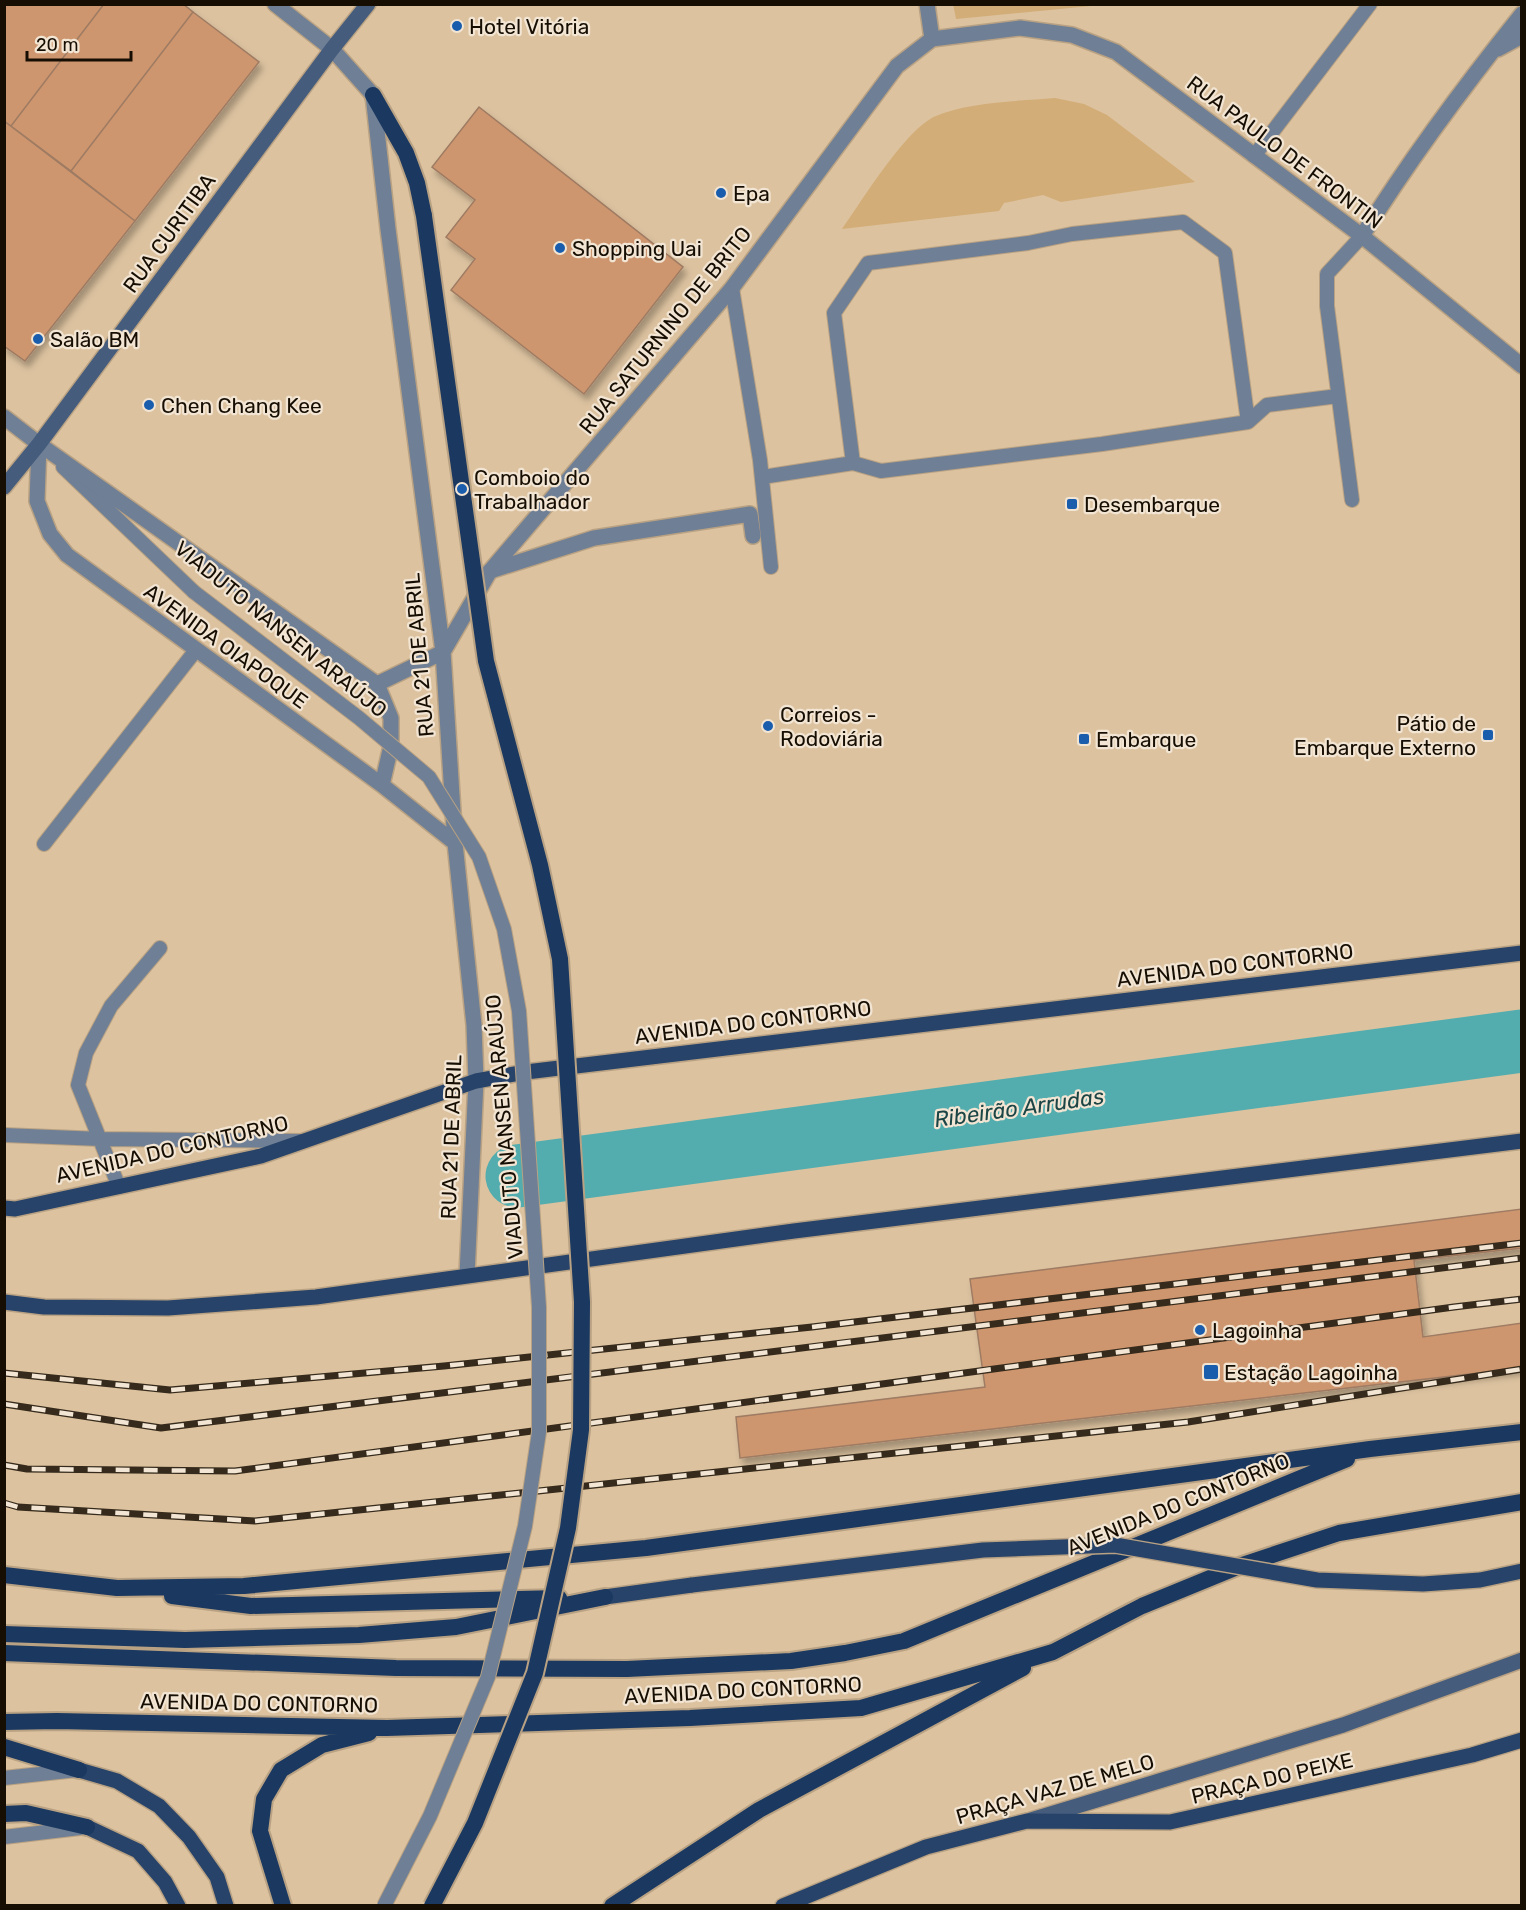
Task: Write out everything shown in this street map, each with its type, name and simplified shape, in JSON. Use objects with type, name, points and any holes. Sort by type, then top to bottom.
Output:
[{"type":"highway","points":[[373,95],[406,153],[417,183],[424,216],[486,661],[540,865],[560,959],[582,1302],[581,1430],[568,1528],[535,1673],[475,1823],[432,1905]]},
{"type":"highway","name":"AVENIDA DO CONTORNO","points":[[4,1575],[117,1588],[244,1586],[646,1548],[1370,1449],[1521,1432]]},
{"type":"highway","name":"AVENIDA DO CONTORNO","points":[[4,1653],[396,1668],[615,1669],[791,1661],[845,1653],[904,1641],[1370,1449]]},
{"type":"highway","name":"AVENIDA DO CONTORNO","points":[[4,1722],[57,1721],[387,1728],[690,1718],[861,1708],[1053,1652],[1142,1606],[1242,1566],[1339,1533],[1521,1502]]},
{"type":"highway","points":[[117,1588],[251,1606],[605,1597]]},
{"type":"highway","points":[[4,1634],[185,1640],[359,1635],[456,1627],[605,1597]]},
{"type":"highway","points":[[612,1905],[759,1810],[1053,1652]]},
{"type":"highway","points":[[283,1905],[260,1831],[264,1799],[281,1770],[322,1745],[387,1728]]},
{"type":"highway","points":[[4,1747],[79,1770]]},
{"type":"highway","points":[[4,1814],[26,1813],[87,1827]]},
{"type":"main road","name":"RUA CURITIBA","points":[[4,487],[39,444],[332,49],[368,4]]},
{"type":"main road","name":"AVENIDA DO CONTORNO","points":[[4,1208],[15,1209],[261,1156],[476,1081],[526,1072],[1521,953]]},
{"type":"main road","points":[[4,1302],[44,1307],[168,1308],[316,1297],[794,1231],[1521,1141]]},
{"type":"main road","points":[[605,1597],[983,1550],[1115,1545],[1317,1580],[1423,1584],[1480,1580],[1521,1571]]},
{"type":"main road","name":"PRAÇA VAZ DE MELO","points":[[783,1905],[926,1847],[1027,1821],[1343,1725],[1521,1660]]},
{"type":"main road","name":"PRAÇA DO PEIXE","points":[[1027,1821],[1170,1822],[1472,1755],[1521,1740]]},
{"type":"main road","points":[[79,1770],[117,1781],[159,1806],[189,1837],[217,1877],[226,1905]]},
{"type":"main road","points":[[87,1827],[138,1851],[165,1882],[178,1905]]},
{"type":"street","points":[[275,4],[332,49],[373,95]]},
{"type":"street","points":[[927,4],[932,39]]},
{"type":"street","points":[[1362,236],[1389,193],[1490,53],[1521,14]]},
{"type":"street","name":"RUA PAULO DE FRONTIN","points":[[998,30],[1020,28],[1072,35],[1116,52],[1362,236],[1521,366]]},
{"type":"street","name":"RUA SATURNINO DE BRITO","points":[[443,652],[490,571],[732,288],[897,66],[932,39],[998,30]]},
{"type":"street","points":[[1490,53],[1521,36]]},
{"type":"street","name":"RUA 21 DE ABRIL","points":[[373,95],[388,230],[443,652],[455,843],[474,1025],[476,1081],[467,1275]]},
{"type":"street","points":[[4,417],[377,684],[391,718],[391,746],[382,785]]},
{"type":"street","name":"AVENIDA OIAPOQUE","points":[[39,444],[37,501],[50,534],[67,555],[382,785],[455,843]]},
{"type":"street","points":[[490,571],[594,538],[750,514],[753,536]]},
{"type":"street","points":[[377,684],[443,652]]},
{"type":"lane","points":[[1254,156],[1370,4]]},
{"type":"lane","points":[[853,463],[834,313],[868,263],[1028,243],[1072,234],[1183,222],[1225,253],[1248,422]]},
{"type":"lane","points":[[1352,500],[1327,306],[1327,274],[1362,236]]},
{"type":"lane","points":[[732,288],[762,477],[771,567]]},
{"type":"lane","points":[[762,477],[853,463],[880,471],[1102,444],[1248,422],[1267,405],[1338,396]]},
{"type":"lane","name":"VIADUTO NANSEN ARAÚJO","points":[[39,444],[194,592],[359,718],[429,777],[479,857],[504,929],[519,1011],[539,1307],[539,1432],[525,1526],[488,1677],[430,1816],[384,1905]]},
{"type":"lane","points":[[44,844],[196,650]]},
{"type":"lane","points":[[119,1187],[78,1085],[86,1053],[111,1006],[160,948]]},
{"type":"lane","points":[[4,1135],[100,1139],[306,1141]]},
{"type":"lane","points":[[4,1778],[79,1770]]},
{"type":"lane","points":[[4,1837],[87,1827]]},
{"type":"shaded area","points":[[953,4],[1101,4],[1101,5],[956,19]]},
{"type":"shaded area","points":[[1055,98],[1084,104],[1107,115],[1195,182],[1061,202],[1043,195],[1004,203],[999,211],[842,229],[885,166],[924,123],[949,111],[963,108]]},
{"type":"building","points":[[4,4],[104,4],[11,126],[4,121]]},
{"type":"building","points":[[104,4],[183,4],[193,12],[71,171],[11,126]]},
{"type":"building","points":[[193,12],[259,62],[135,221],[71,171]]},
{"type":"building","name":"Shopping Uai","points":[[479,107],[683,267],[584,394],[451,290],[475,259],[446,237],[475,200],[432,167]]},
{"type":"building","points":[[4,121],[135,221],[25,361],[4,346]]},
{"type":"building","name":"Lagoinha","points":[[1522,1209],[1522,1248],[1414,1260],[1423,1337],[1522,1323],[1522,1368],[740,1458],[736,1417],[985,1387],[970,1279]]},
{"type":"waterway","name":"Ribeirão Arrudas","points":[[517,1176],[1522,1041]]},
{"type":"railway","points":[[4,1373],[170,1390],[444,1366],[812,1327],[1522,1243]]},
{"type":"railway","points":[[4,1404],[161,1428],[1522,1258]]},
{"type":"railway","points":[[4,1465],[27,1469],[235,1471],[1522,1299]]},
{"type":"railway","points":[[4,1503],[18,1507],[255,1521],[1188,1422],[1522,1369]]},
{"type":"place","name":"Hotel Vitória","points":[[457,26]]},
{"type":"place","name":"Epa","points":[[721,193]]},
{"type":"place","name":"Shopping Uai","points":[[560,248]]},
{"type":"place","name":"Salão BM","points":[[38,339]]},
{"type":"place","name":"Chen Chang Kee","points":[[149,405]]},
{"type":"place","name":"Comboio do Trabalhador","points":[[462,489]]},
{"type":"place","name":"Desembarque","points":[[1072,504]]},
{"type":"place","name":"Correios - Rodoviária","points":[[768,726]]},
{"type":"place","name":"Pátio de Embarque Externo","points":[[1488,735]]},
{"type":"place","name":"Embarque","points":[[1084,739]]},
{"type":"place","name":"Lagoinha","points":[[1200,1330]]},
{"type":"place","name":"Estação Lagoinha","points":[[1211,1372]]}]
